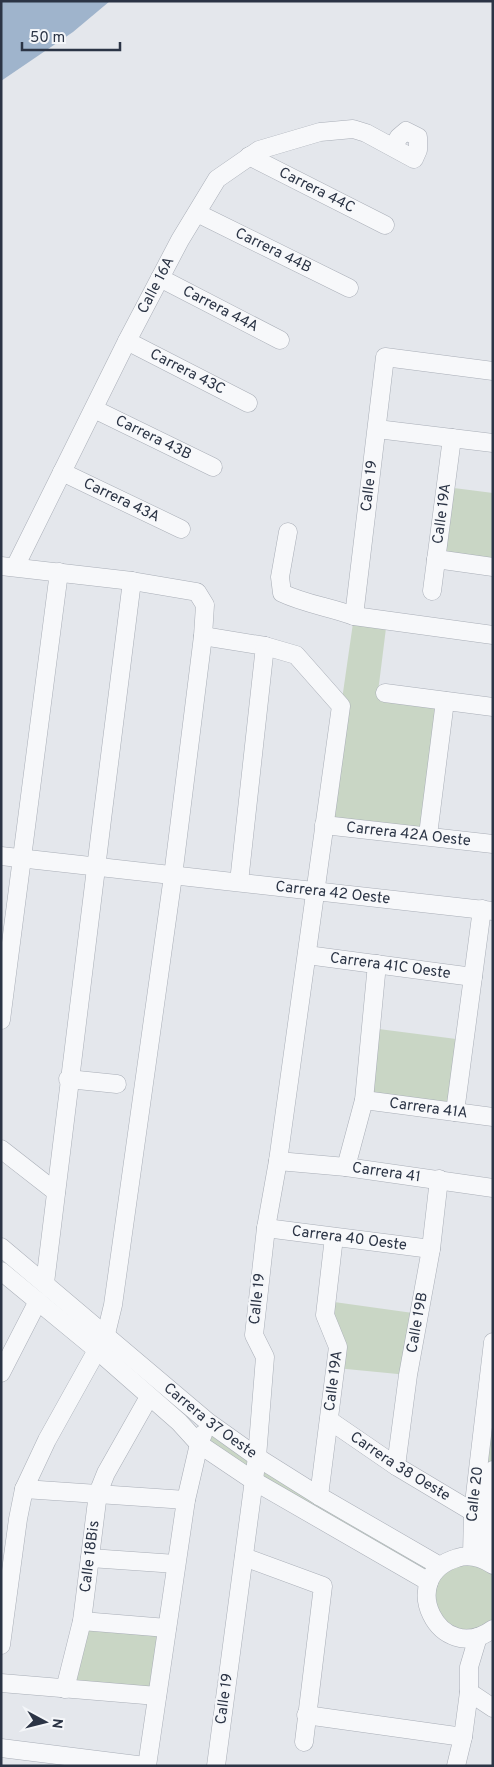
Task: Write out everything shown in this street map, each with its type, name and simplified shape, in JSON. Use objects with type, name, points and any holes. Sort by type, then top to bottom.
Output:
[{"type":"street","name":"Calle 16A","points":[[8,566],[62,472],[180,240],[217,179],[259,150],[320,132],[353,129],[366,133],[393,147]]},
{"type":"street","name":"Carrera 44C","points":[[249,156],[384,224]]},
{"type":"street","name":"Carrera 44B","points":[[197,213],[349,288]]},
{"type":"street","name":"Carrera 44A","points":[[160,278],[280,340]]},
{"type":"street","name":"Carrera 43C","points":[[128,341],[248,403]]},
{"type":"street","name":"Calle 19","points":[[354,616],[386,357],[493,371]]},
{"type":"street","name":"Carrera 43B","points":[[94,409],[213,467]]},
{"type":"street","points":[[377,428],[493,443]]},
{"type":"street","name":"Calle 19A","points":[[432,591],[452,438]]},
{"type":"street","name":"Carrera 43A","points":[[62,472],[181,529]]},
{"type":"street","points":[[288,532],[280,577],[282,593],[299,601],[354,616],[493,635]]},
{"type":"street","points":[[436,559],[493,567]]},
{"type":"street","points":[[1,1645],[9,1518],[47,1440],[102,1342],[112,1305],[173,876],[205,605],[197,592],[132,581],[8,566]]},
{"type":"street","points":[[1,1020],[59,572]]},
{"type":"street","points":[[45,1283],[68,1079],[97,868],[132,581]]},
{"type":"street","name":"Calle 19","points":[[202,636],[265,646],[296,655],[341,706],[278,1161],[266,1228],[254,1335],[265,1357],[257,1457],[216,1766]]},
{"type":"street","points":[[239,882],[265,646]]},
{"type":"street","points":[[385,693],[493,707]]},
{"type":"street","points":[[428,835],[445,701]]},
{"type":"street","name":"Carrera 42A Oeste","points":[[324,825],[428,835],[493,844]]},
{"type":"street","name":"Carrera 42 Oeste","points":[[1,856],[487,910]]},
{"type":"street","points":[[455,1112],[473,977],[487,910]]},
{"type":"street","name":"Carrera 41C Oeste","points":[[307,955],[473,977]]},
{"type":"street","points":[[346,1167],[364,1100],[377,964]]},
{"type":"street","points":[[68,1079],[117,1084]]},
{"type":"street","name":"Carrera 41A","points":[[364,1100],[493,1117]]},
{"type":"street","points":[[1,1149],[56,1192]]},
{"type":"street","name":"Carrera 41","points":[[278,1161],[346,1167],[493,1188]]},
{"type":"street","name":"Calle 19B","points":[[396,1466],[408,1375],[432,1249],[439,1179]]},
{"type":"street","name":"Carrera 40 Oeste","points":[[266,1228],[432,1249]]},
{"type":"street","name":"Calle 19A","points":[[320,1496],[338,1347],[325,1315],[334,1237]]},
{"type":"street","name":"Carrera 37 Oeste","points":[[1,1247],[45,1283],[102,1342],[149,1397],[178,1422],[199,1444],[254,1481],[429,1582]]},
{"type":"street","name":"Carrera 37 Oeste","points":[[1,1271],[38,1301],[102,1342],[257,1457],[440,1566]]},
{"type":"street","points":[[3,1365],[38,1301]]},
{"type":"street","name":"Calle 20","points":[[483,1560],[493,1342]]},
{"type":"street","name":"Calle 18Bis","points":[[65,1689],[82,1621],[98,1493],[106,1473],[149,1397]]},
{"type":"street","name":"Carrera 38 Oeste","points":[[329,1420],[396,1466],[473,1512]]},
{"type":"street","points":[[1,1748],[64,1761],[146,1766],[186,1500],[199,1444],[208,1422]]},
{"type":"street","name":"Calle 20","points":[[483,1560],[473,1512],[488,1467]]},
{"type":"street","points":[[24,1489],[186,1500]]},
{"type":"street","points":[[244,1557],[322,1586],[304,1742]]},
{"type":"street","points":[[90,1558],[176,1564]]},
{"type":"street","points":[[483,1560],[456,1558],[440,1566],[429,1582],[426,1595],[428,1609],[434,1621],[443,1631],[456,1637],[467,1639],[486,1633]]},
{"type":"street","points":[[82,1621],[167,1628]]},
{"type":"street","points":[[469,1667],[486,1633]]},
{"type":"street","points":[[456,1637],[469,1667],[469,1692],[463,1737],[456,1766]]},
{"type":"street","points":[[1,1683],[157,1696]]},
{"type":"street","points":[[469,1692],[493,1708]]},
{"type":"street","points":[[306,1716],[463,1737]]},
{"type":"green space","points":[[446,487],[493,493],[493,567],[436,559]]},
{"type":"green space","points":[[354,616],[387,620],[378,692],[445,701],[428,835],[324,825]]},
{"type":"green space","points":[[371,1028],[464,1040],[455,1112],[364,1100]]},
{"type":"green space","points":[[327,1301],[420,1314],[408,1375],[336,1368]]},
{"type":"green space","points":[[493,1342],[493,1629],[443,1631],[429,1582],[199,1444],[208,1422],[440,1566],[472,1556]]},
{"type":"green space","points":[[82,1621],[167,1628],[157,1696],[65,1689]]},
{"type":"water","points":[[1,1],[110,1],[73,32],[1,81]]}]
